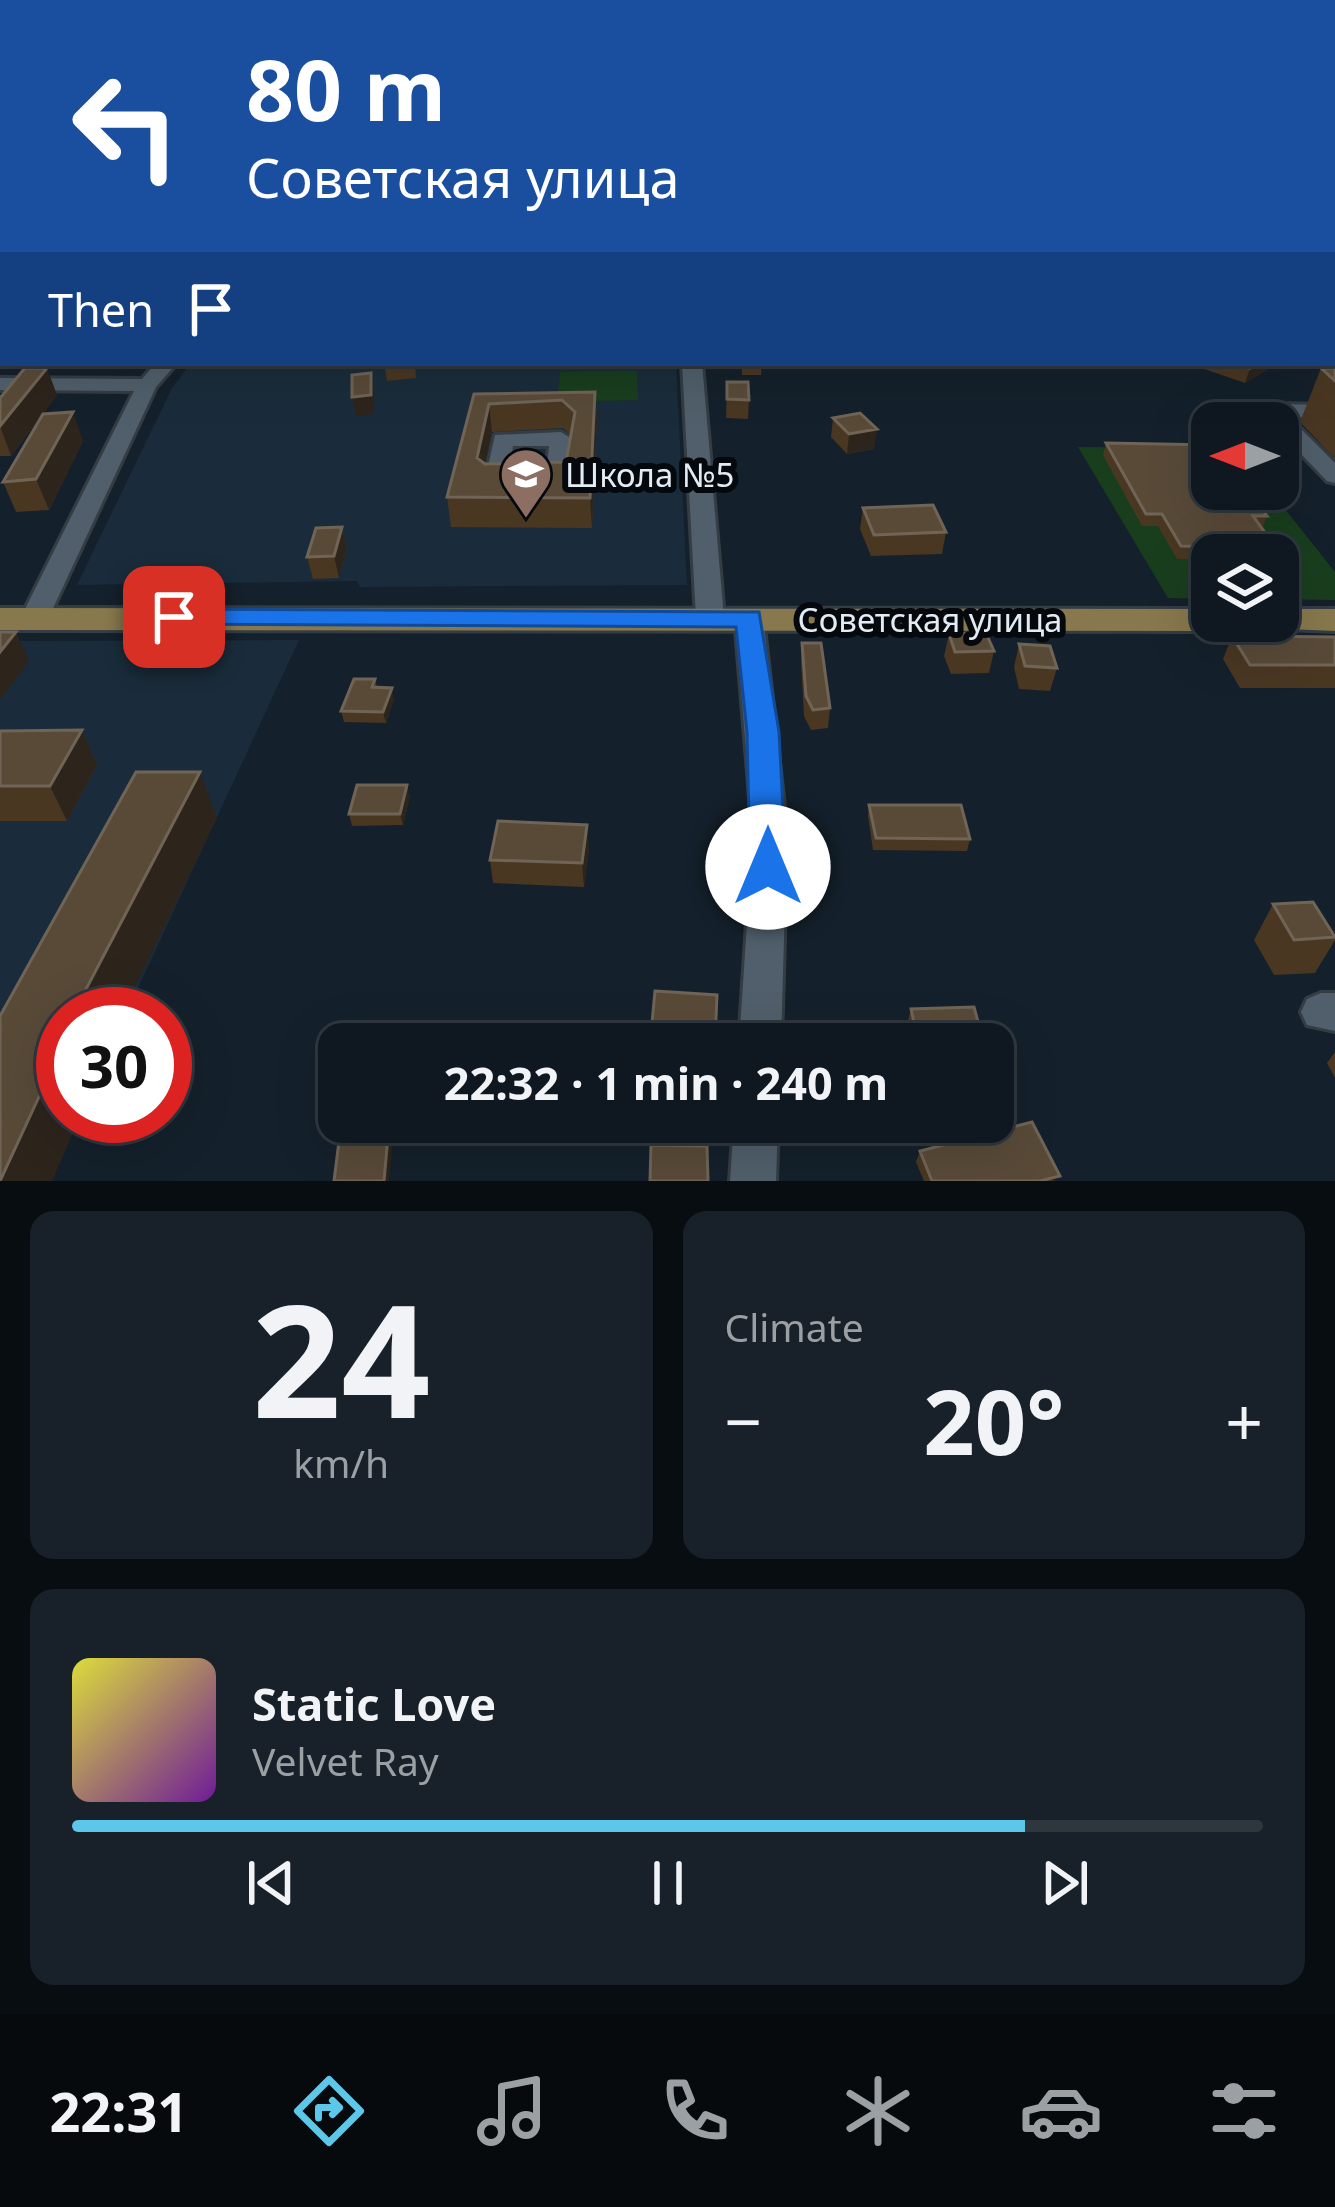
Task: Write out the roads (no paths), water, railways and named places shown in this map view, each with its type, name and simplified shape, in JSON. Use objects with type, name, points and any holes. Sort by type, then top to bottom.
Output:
[{"type":"main road","name":"Советская улица","points":[[17,618],[1191,620]]},
{"type":"main road","points":[[1299,620],[1335,620]]},
{"type":"street","points":[[17,618],[147,385],[164,366]]},
{"type":"street","points":[[692,366],[710,618]]},
{"type":"street","points":[[0,384],[147,385]]},
{"type":"street","points":[[1334,410],[1271,410],[1335,476]]},
{"type":"street","points":[[749,618],[770,833],[761,1023]]},
{"type":"street","points":[[753,1181],[755,1143]]},
{"type":"place","name":"Школа №5","points":[[526,520]]}]
